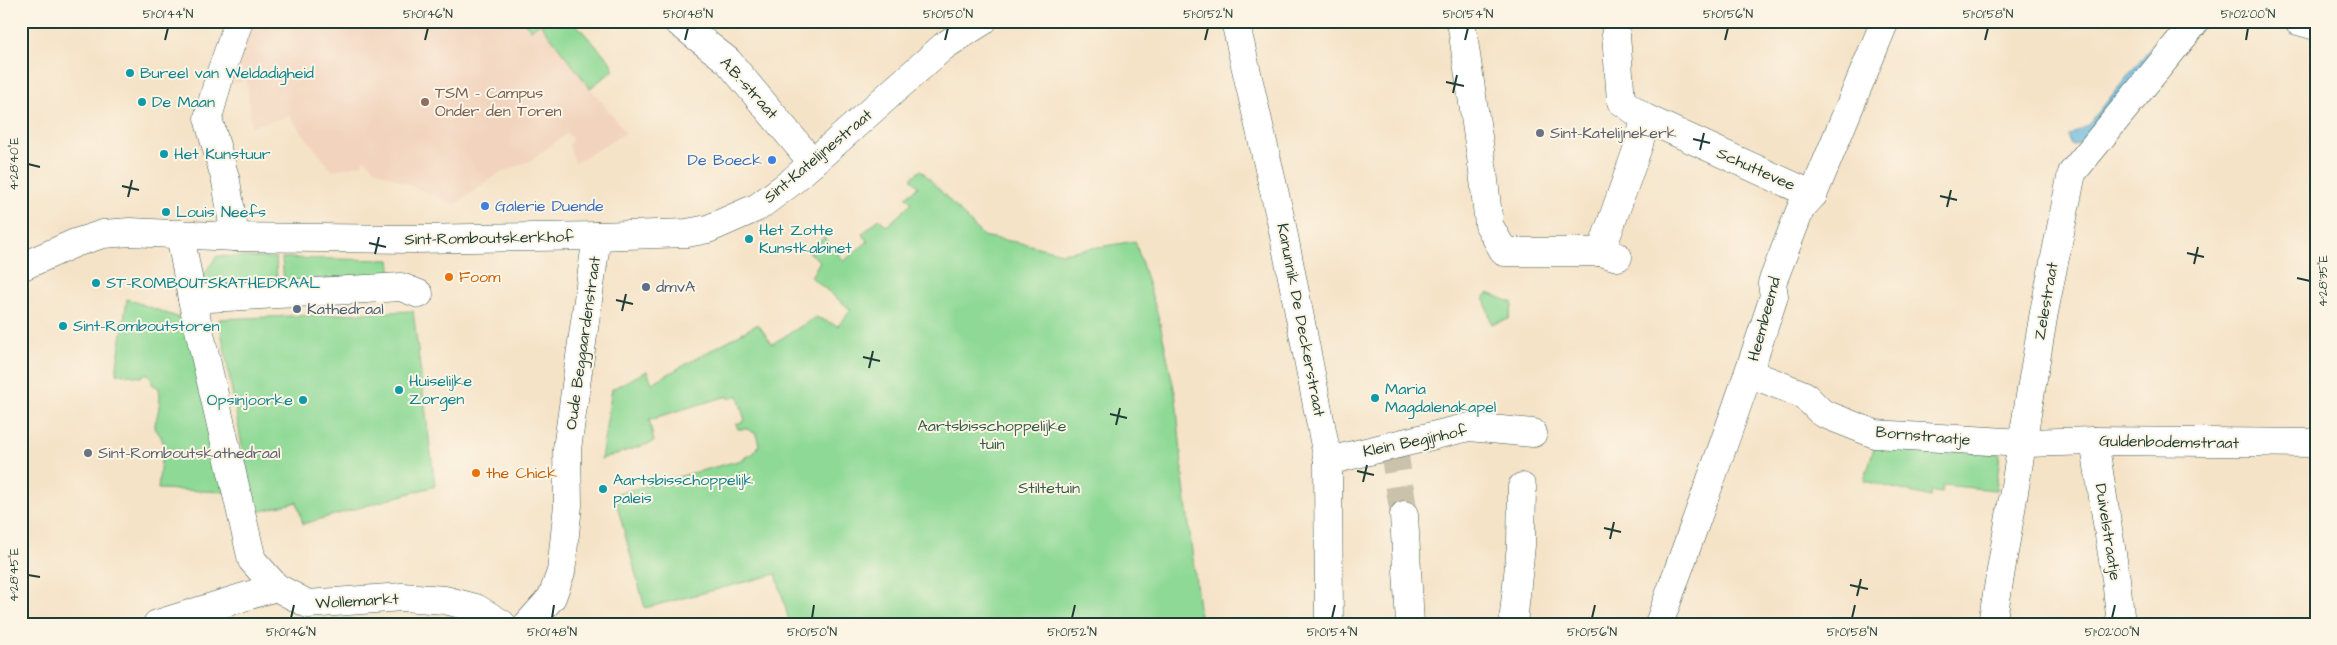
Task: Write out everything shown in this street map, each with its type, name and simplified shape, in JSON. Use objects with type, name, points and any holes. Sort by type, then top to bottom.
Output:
[{"type":"street","points":[[235,237],[226,182],[208,118],[219,78],[239,21]]},
{"type":"street","name":"A.B.-straat","points":[[677,21],[728,61],[813,163]]},
{"type":"street","name":"Sint-Katelijnestraat","points":[[597,236],[687,233],[708,229],[758,207],[813,163],[944,46],[983,21]]},
{"type":"street","name":"Kanunnik De Deckerstraat","points":[[1234,21],[1281,221],[1328,461],[1329,624]]},
{"type":"street","points":[[1461,21],[1489,225],[1504,252],[1610,255],[1645,118]]},
{"type":"street","name":"Schuttevee","points":[[1615,21],[1621,101],[1645,118],[1813,195]]},
{"type":"street","name":"Heembeemd","points":[[1660,624],[1720,450],[1750,373],[1774,296],[1772,283],[1801,208],[1813,195],[1885,21]]},
{"type":"street","name":"Zelestraat","points":[[1992,624],[2056,249],[2072,173],[2196,21]]},
{"type":"street","points":[[2298,21],[2316,26]]},
{"type":"street","name":"Sint-Romboutskerkhof","points":[[21,267],[75,243],[104,234],[130,232],[235,237],[414,239],[597,236]]},
{"type":"street","points":[[157,624],[276,587],[252,560],[192,299],[180,234]]},
{"type":"street","name":"Oude Beggaardenstraat","points":[[528,624],[552,596],[561,572],[568,505],[567,450],[597,236]]},
{"type":"street","points":[[192,299],[401,287],[419,294]]},
{"type":"street","name":"Bornstraatje","points":[[1750,373],[1804,395],[1822,413],[1875,434],[2022,443]]},
{"type":"street","name":"Klein Begijnhof","points":[[1328,461],[1469,427],[1533,433]]},
{"type":"street","name":"Guldenbodemstraat","points":[[2022,443],[2094,441],[2316,442]]},
{"type":"street","name":"Duivelstraatje","points":[[2094,441],[2116,579],[2121,624]]},
{"type":"street","points":[[1513,624],[1521,545],[1522,487]]},
{"type":"street","points":[[1404,516],[1410,624]]},
{"type":"street","name":"Wollemarkt","points":[[276,587],[308,604],[402,597],[445,600],[476,608],[502,624]]},
{"type":"shaded area","name":"TSM - Campus Onder den Toren","points":[[249,21],[284,21],[310,27],[311,21],[523,21],[531,30],[539,23],[626,133],[575,163],[569,145],[572,139],[567,133],[532,160],[496,175],[454,205],[374,169],[365,159],[362,161],[363,164],[332,171],[289,116],[251,127],[247,79],[230,85]]},
{"type":"green space","points":[[523,21],[573,21],[609,60],[614,70],[590,88],[540,23],[531,30]]},
{"type":"green space","name":"Aartsbisschoppelijke tuin","points":[[921,170],[983,236],[1062,253],[1135,241],[1159,319],[1176,398],[1184,486],[1201,624],[790,624],[776,574],[645,608],[614,494],[745,459],[745,457],[753,454],[759,445],[756,434],[747,429],[738,429],[736,424],[745,421],[738,395],[729,399],[728,396],[657,417],[657,419],[649,419],[654,442],[601,459],[612,389],[647,371],[652,383],[758,324],[772,344],[816,317],[838,326],[851,310],[811,277],[820,261],[808,252],[824,237],[844,261],[868,241],[862,234],[879,219],[887,226],[912,203],[906,197],[918,187],[911,178]]},
{"type":"green space","points":[[217,256],[276,258],[277,282],[204,287],[204,274]]},
{"type":"green space","points":[[282,258],[390,260],[392,276],[284,282]]},
{"type":"green space","points":[[1488,293],[1513,303],[1509,319],[1492,324],[1484,298]]},
{"type":"green space","points":[[127,299],[188,321],[226,492],[158,489],[163,442],[160,435],[154,429],[160,403],[159,388],[152,384],[152,379],[147,373],[141,377],[116,373]]},
{"type":"green space","points":[[413,311],[435,486],[303,524],[297,502],[254,513],[219,319]]},
{"type":"green space","points":[[1875,444],[2000,454],[1996,490],[1943,485],[1942,493],[1932,492],[1931,497],[1864,481]]},
{"type":"water","points":[[2172,21],[2188,23],[2093,137],[2072,146],[2068,136],[2088,125]]},
{"type":"tunnel","points":[[1393,444],[1404,515]]},
{"type":"place","name":"Bureel van Weldadigheid","points":[[130,73]]},
{"type":"place","name":"De Maan","points":[[142,102]]},
{"type":"place","name":"TSM - Campus Onder den Toren","points":[[425,102]]},
{"type":"place","name":"Sint-Katelijnekerk","points":[[1540,133]]},
{"type":"place","name":"Het Kunstuur","points":[[164,154]]},
{"type":"place","name":"De Boeck","points":[[772,160]]},
{"type":"place","name":"Galerie Duende","points":[[485,206]]},
{"type":"place","name":"Louis Neefs","points":[[166,212]]},
{"type":"place","name":"Het Zotte Kunstkabinet","points":[[749,239]]},
{"type":"place","name":"Foom","points":[[449,277]]},
{"type":"place","name":"ST-ROMBOUTSKATHEDRAAL","points":[[96,283]]},
{"type":"place","name":"dmvA","points":[[646,287]]},
{"type":"place","name":"Kathedraal","points":[[297,309]]},
{"type":"place","name":"Sint-Romboutstoren","points":[[63,326]]},
{"type":"place","name":"Huiselijke Zorgen","points":[[399,390]]},
{"type":"place","name":"Maria Magdalenakapel","points":[[1375,398]]},
{"type":"place","name":"Opsinjoorke","points":[[303,400]]},
{"type":"place","name":"Sint-Romboutskathedraal","points":[[88,453]]},
{"type":"place","name":"the Chick","points":[[476,473]]},
{"type":"place","name":"Aartsbisschoppelijk paleis","points":[[603,489]]},
{"type":"park label","name":"Stiltetuin","points":[[1049,488]]}]
